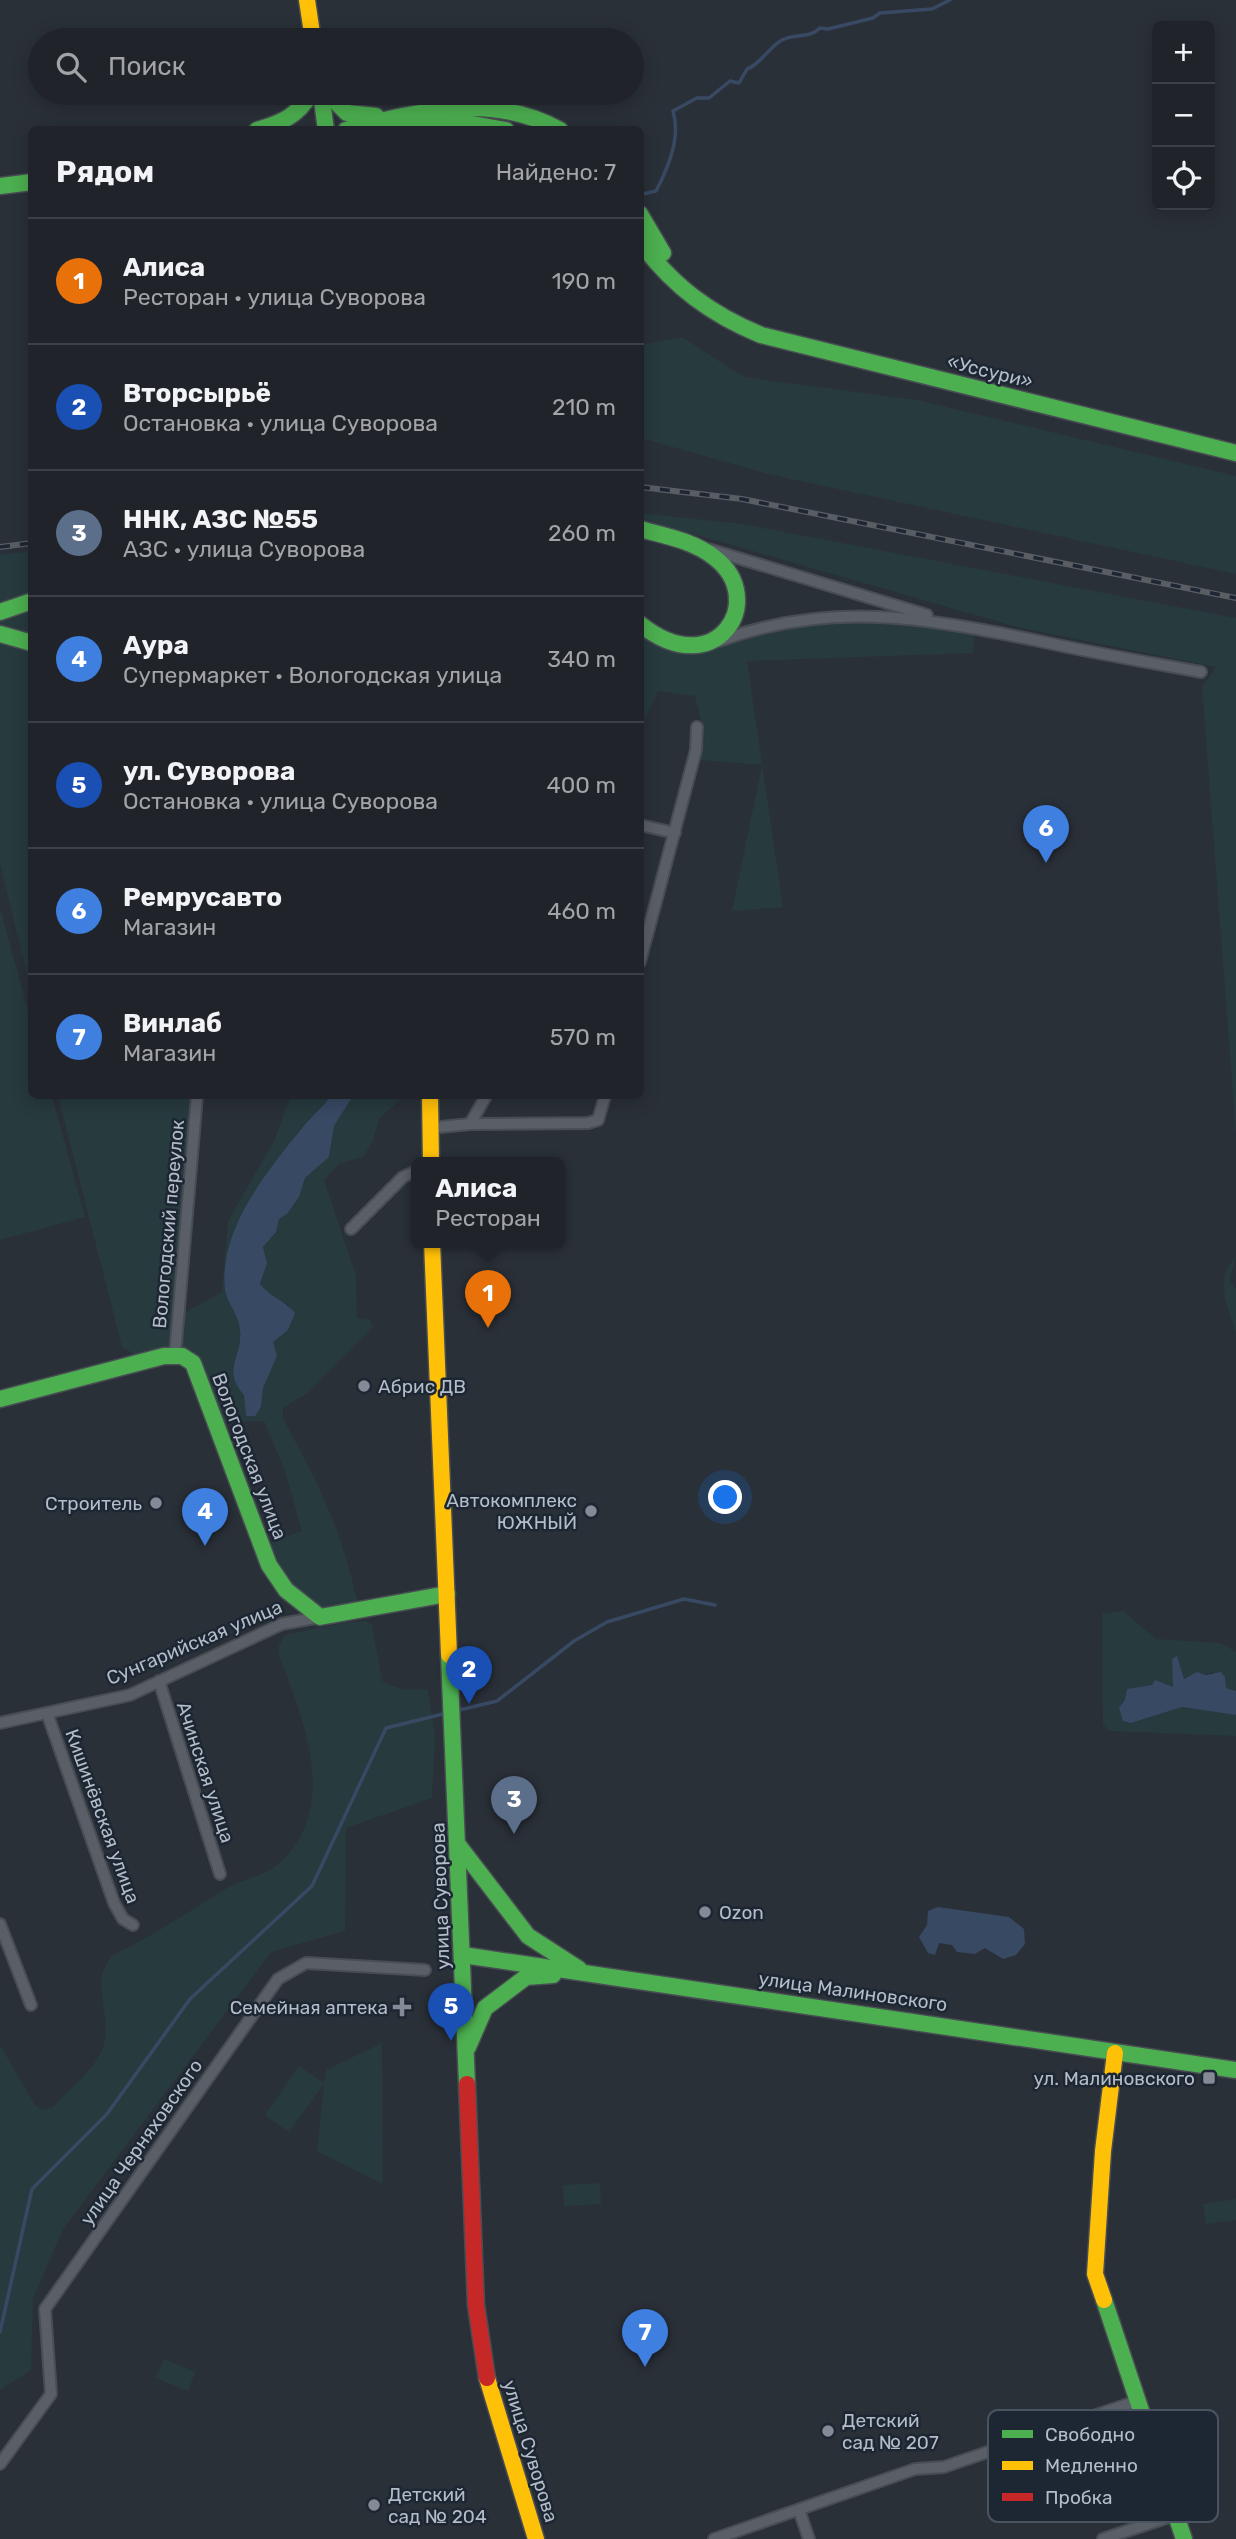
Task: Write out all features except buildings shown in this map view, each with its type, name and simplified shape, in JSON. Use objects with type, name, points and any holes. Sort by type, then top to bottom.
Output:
[{"type":"main road","points":[[307,0],[311,28]]},
{"type":"main road","points":[[271,126],[288,121],[305,105]]},
{"type":"main road","points":[[323,105],[326,126]]},
{"type":"main road","points":[[338,105],[344,112],[358,118],[467,107],[508,111],[550,122],[554,126]]},
{"type":"main road","points":[[361,126],[422,110]]},
{"type":"main road","points":[[426,126],[467,123],[484,126]]},
{"type":"main road","points":[[445,126],[452,124]]},
{"type":"main road","points":[[0,186],[28,182]]},
{"type":"main road","name":"«Уссури»","points":[[644,222],[653,239],[692,288],[735,325]]},
{"type":"main road","name":"«Уссури»","points":[[644,247],[690,299],[735,325],[799,346],[1236,453]]},
{"type":"main road","points":[[644,530],[694,544],[723,565],[734,581],[737,595],[736,613],[729,629],[715,642],[696,647],[678,646],[661,639],[644,627]]},
{"type":"main road","points":[[0,612],[28,602]]},
{"type":"main road","points":[[0,634],[28,642]]},
{"type":"main road","points":[[430,1099],[431,1157]]},
{"type":"main road","name":"улица Суворова","points":[[432,1248],[476,2305],[484,2371],[507,2454],[536,2539]]},
{"type":"main road","points":[[0,1399],[175,1355]]},
{"type":"main road","name":"Вологодская улица","points":[[175,1355],[193,1363],[269,1565],[286,1590],[320,1617]]},
{"type":"main road","name":"Сунгарийская улица","points":[[320,1617],[447,1594]]},
{"type":"main road","points":[[458,1845],[528,1936],[583,1972]]},
{"type":"main road","name":"улица Малиновского","points":[[463,1955],[1236,2070]]},
{"type":"main road","points":[[467,2051],[485,2008],[526,1977],[583,1972]]},
{"type":"main road","points":[[1115,2053],[1110,2115],[1103,2151],[1095,2274],[1141,2410]]},
{"type":"main road","points":[[1178,2522],[1184,2539]]},
{"type":"street","points":[[694,544],[977,628]]},
{"type":"street","points":[[715,642],[747,631],[820,616],[904,617],[977,628],[1201,672]]},
{"type":"street","points":[[644,947],[696,750],[697,727]]},
{"type":"street","points":[[644,826],[675,833]]},
{"type":"street","name":"Вологодский переулок","points":[[175,1355],[197,1099]]},
{"type":"street","points":[[470,1124],[484,1099]]},
{"type":"street","points":[[430,1128],[470,1124],[588,1122],[598,1119],[604,1099]]},
{"type":"street","points":[[351,1229],[403,1177],[411,1173]]},
{"type":"street","name":"Сунгарийская улица","points":[[0,1723],[105,1702],[159,1681],[282,1624],[320,1617]]},
{"type":"street","name":"Ачинская улица","points":[[159,1681],[220,1874]]},
{"type":"street","name":"Кишинёвская улица","points":[[47,1713],[114,1903],[123,1919],[133,1925]]},
{"type":"street","points":[[0,1924],[31,2005]]},
{"type":"street","name":"улица Черняховского","points":[[0,2465],[51,2393],[45,2309],[278,1979],[306,1963],[425,1969]]},
{"type":"street","points":[[1112,2410],[1138,2401]]},
{"type":"street","points":[[714,2539],[915,2469],[944,2468],[988,2453]]},
{"type":"street","points":[[799,2510],[809,2539]]},
{"type":"street","points":[[1103,2539],[1154,2522]]},
{"type":"green space","points":[[682,337],[744,377],[917,400],[1236,476],[1236,574],[768,474],[644,439],[644,344]]},
{"type":"green space","points":[[644,513],[742,524],[1236,618],[1236,1134],[1202,687],[1216,667],[1021,628],[644,520]]},
{"type":"green space","points":[[28,551],[28,977],[0,864],[0,555]]},
{"type":"green space","points":[[885,619],[974,633],[973,653],[747,661],[783,907],[732,911],[762,765],[700,760],[705,736],[695,696],[658,691],[644,718],[644,630],[680,649],[796,624]]},
{"type":"green space","points":[[0,908],[28,1011],[28,1099],[53,1099],[85,1217],[0,1240]]},
{"type":"green space","points":[[59,1099],[202,1099],[184,1313],[222,1292],[228,1221],[274,1141],[290,1099],[328,1099],[302,1127],[260,1182],[237,1223],[229,1245],[225,1289],[240,1329],[234,1378],[244,1395],[246,1415],[254,1416],[261,1407],[263,1388],[277,1356],[272,1342],[288,1330],[289,1305],[272,1298],[260,1284],[267,1263],[263,1246],[276,1232],[279,1219],[287,1214],[299,1197],[305,1178],[329,1157],[334,1126],[351,1099],[401,1099],[379,1119],[373,1141],[363,1157],[340,1163],[324,1180],[356,1276],[357,1318],[370,1320],[373,1327],[306,1394],[283,1408],[283,1419],[319,1487],[337,1531],[358,1605],[324,1610],[297,1589],[277,1564],[269,1543],[302,1531],[285,1471],[264,1421],[220,1422],[198,1361],[139,1357],[122,1347]]},
{"type":"green space","points":[[1236,1257],[1229,1281],[1236,1289],[1236,1333],[1226,1303],[1224,1284],[1229,1266]]},
{"type":"green space","points":[[1123,1611],[1156,1639],[1221,1643],[1236,1652],[1236,1691],[1226,1688],[1213,1672],[1184,1679],[1177,1657],[1174,1687],[1152,1685],[1132,1690],[1131,1723],[1182,1707],[1236,1715],[1236,1736],[1110,1731],[1103,1724],[1102,1614]]},
{"type":"green space","points":[[365,1621],[372,1624],[382,1681],[401,1689],[428,1690],[435,1737],[432,1798],[346,1828],[345,1931],[271,1952],[63,2229],[33,2298],[31,2370],[0,2390],[0,2045],[35,2105],[42,2110],[53,2107],[89,2070],[101,2053],[106,2033],[102,1976],[113,1955],[229,1887],[272,1869],[297,1843],[308,1818],[313,1791],[311,1763],[298,1707],[279,1655],[279,1645],[285,1635]]},
{"type":"green space","points":[[382,2043],[383,2184],[317,2151],[324,2084],[289,2132],[265,2115],[299,2066],[324,2083],[326,2070]]},
{"type":"green space","points":[[600,2183],[601,2204],[564,2206],[563,2185]]},
{"type":"green space","points":[[1236,2199],[1236,2220],[1206,2224],[1203,2204]]},
{"type":"green space","points":[[164,2359],[195,2372],[188,2391],[156,2378]]},
{"type":"water","points":[[328,1099],[351,1099],[334,1126],[329,1157],[305,1178],[299,1197],[287,1214],[279,1219],[276,1232],[263,1247],[267,1263],[260,1284],[295,1313],[288,1330],[273,1342],[277,1356],[263,1388],[261,1407],[255,1416],[246,1416],[244,1395],[237,1386],[233,1370],[240,1339],[239,1325],[225,1290],[229,1245],[260,1182]]},
{"type":"water","points":[[1177,1656],[1184,1679],[1197,1672],[1206,1675],[1221,1672],[1225,1677],[1226,1688],[1236,1691],[1236,1715],[1182,1707],[1131,1723],[1123,1721],[1119,1708],[1125,1700],[1127,1689],[1152,1685],[1155,1680],[1173,1687],[1172,1659]]},
{"type":"water","points":[[938,1907],[1009,1917],[1024,1929],[1025,1944],[1016,1955],[1003,1959],[985,1948],[975,1954],[957,1952],[952,1945],[939,1943],[935,1955],[928,1953],[919,1937],[927,1925],[928,1911]]},
{"type":"waterway","points":[[644,194],[656,191],[669,163],[675,132],[673,111],[697,98],[709,98],[730,81],[739,83],[747,69],[782,40],[811,34],[820,28],[828,29],[873,18],[880,13],[932,9],[950,0]]},
{"type":"waterway","points":[[455,1711],[497,1701],[574,1641],[607,1622],[684,1599],[715,1605]]},
{"type":"waterway","points":[[0,2332],[32,2189],[107,2114],[190,1999],[312,1886],[386,1728],[447,1713]]},
{"type":"railway","points":[[644,487],[742,499],[1236,598]]},
{"type":"railway","points":[[0,547],[28,544]]},
{"type":"traffic: fast","points":[[268,126],[288,118],[303,105]]},
{"type":"traffic: fast","points":[[323,105],[325,126]]},
{"type":"traffic: fast","points":[[339,105],[347,113],[376,116]]},
{"type":"traffic: fast","points":[[363,126],[427,112],[481,108],[508,111],[551,126]]},
{"type":"traffic: fast","points":[[423,126],[467,123],[484,126]]},
{"type":"traffic: fast","points":[[0,186],[28,182]]},
{"type":"traffic: fast","points":[[644,221],[663,253]]},
{"type":"traffic: fast","points":[[644,247],[666,272],[694,297],[725,318],[761,335],[1236,453]]},
{"type":"traffic: fast","points":[[644,530],[679,540],[707,552],[730,575],[737,595],[735,613],[726,630],[711,641],[691,645],[667,640],[644,626]]},
{"type":"traffic: fast","points":[[0,612],[28,602]]},
{"type":"traffic: fast","points":[[0,634],[28,642]]},
{"type":"traffic: fast","points":[[0,1399],[164,1356],[182,1356],[193,1363],[269,1565],[286,1590],[320,1617],[447,1594]]},
{"type":"traffic: fast","points":[[449,1655],[467,2084]]},
{"type":"traffic: fast","points":[[459,1846],[528,1936],[579,1969]]},
{"type":"traffic: fast","points":[[463,1955],[1236,2070]]},
{"type":"traffic: fast","points":[[468,2047],[485,2008],[526,1977],[553,1975]]},
{"type":"traffic: fast","points":[[1104,2300],[1141,2410]]},
{"type":"traffic: fast","points":[[1178,2522],[1184,2539]]},
{"type":"traffic: slow","points":[[307,0],[311,28]]},
{"type":"traffic: slow","points":[[430,1099],[431,1157]]},
{"type":"traffic: slow","points":[[432,1248],[449,1655]]},
{"type":"traffic: slow","points":[[1104,2300],[1095,2274],[1103,2151],[1115,2053]]},
{"type":"traffic: slow","points":[[487,2378],[536,2539]]},
{"type":"traffic: jam","points":[[467,2084],[476,2305],[487,2378]]},
{"type":"place","name":"Ремрусавто","points":[[1046,863]]},
{"type":"place","name":"Алиса","points":[[488,1328]]},
{"type":"place","name":"Абрис ДВ","points":[[364,1386]]},
{"type":"place","name":"Строитель","points":[[156,1503]]},
{"type":"place","name":"Автокомплекс ЮЖНЫЙ","points":[[591,1511]]},
{"type":"place","name":"Аура","points":[[205,1546]]},
{"type":"place","name":"Вторсырьё","points":[[469,1704]]},
{"type":"place","name":"ННК, АЗС №55","points":[[514,1834]]},
{"type":"place","name":"Ozon","points":[[705,1912]]},
{"type":"place","name":"Семейная аптека","points":[[402,2007]]},
{"type":"place","name":"ул. Суворова","points":[[451,2041]]},
{"type":"place","name":"ул. Малиновского","points":[[1209,2078]]},
{"type":"place","name":"Винлаб","points":[[645,2367]]},
{"type":"place","name":"Детский сад № 207","points":[[828,2431]]},
{"type":"place","name":"Детский сад № 204","points":[[374,2505]]}]
